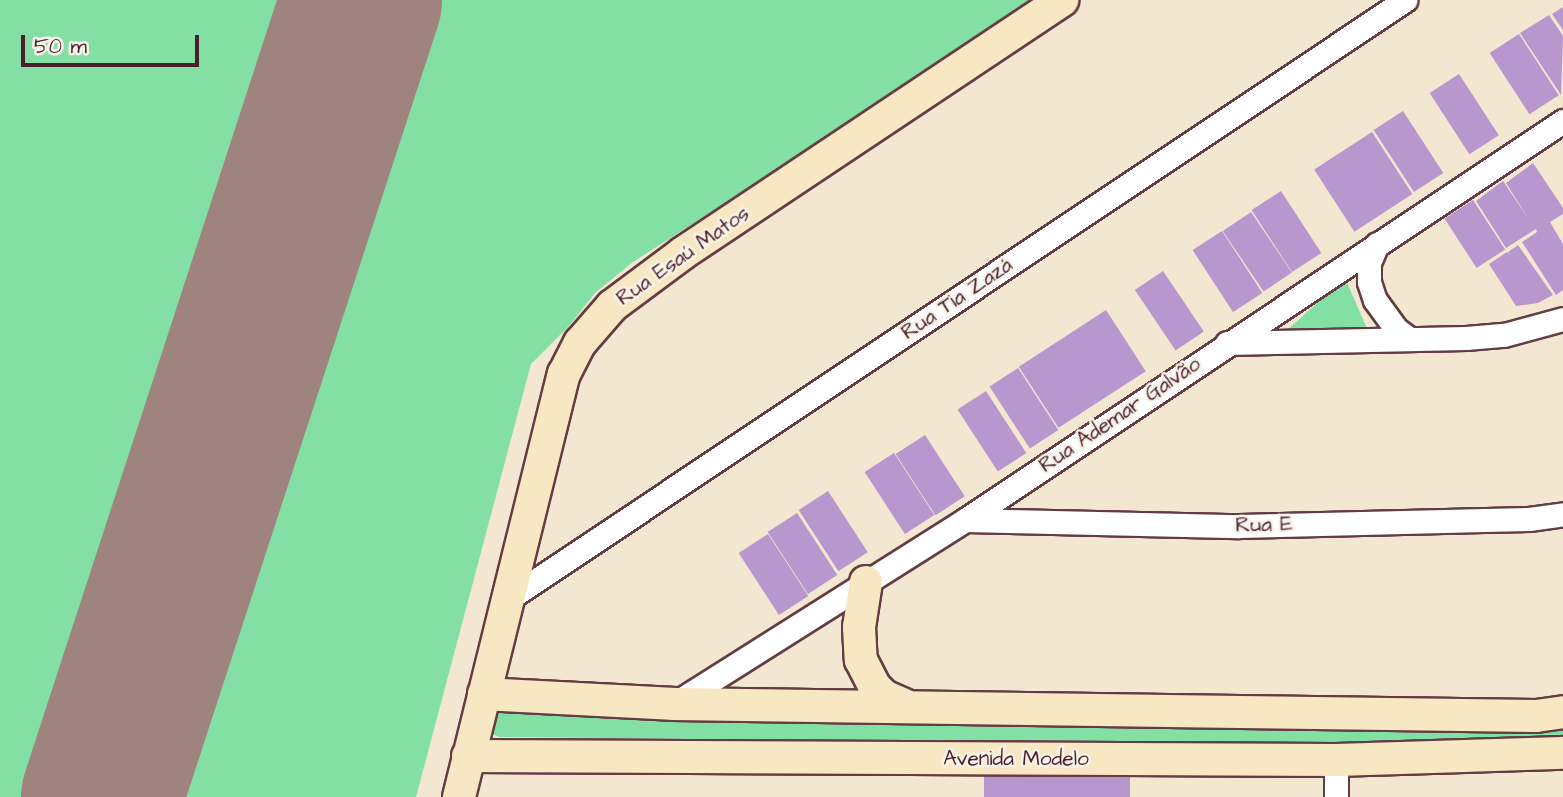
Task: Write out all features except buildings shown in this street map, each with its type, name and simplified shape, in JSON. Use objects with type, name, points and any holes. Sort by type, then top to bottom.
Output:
[{"type":"main road","name":"Rua Esaú Matos","points":[[459,797],[564,374],[580,343],[619,300],[684,253],[1062,0]]},
{"type":"main road","points":[[866,582],[859,627],[861,660],[874,685],[884,696],[904,705]]},
{"type":"main road","points":[[484,694],[674,704],[904,705],[1536,716],[1563,712]]},
{"type":"main road","points":[[1194,760],[1195,711]]},
{"type":"main road","name":"Avenida Modelo","points":[[468,756],[1336,760],[1563,753]]},
{"type":"street","name":"Rua Tia Zazá","points":[[508,599],[1405,0]]},
{"type":"street","name":"Rua Ademar Galvão","points":[[674,704],[965,520],[1563,121]]},
{"type":"street","points":[[1377,244],[1369,263],[1375,300],[1396,329],[1410,339]]},
{"type":"street","points":[[1227,343],[1504,335],[1563,319]]},
{"type":"street","name":"Rua E","points":[[965,520],[1239,526],[1529,519],[1563,514]]},
{"type":"street","points":[[1336,760],[1336,797]]},
{"type":"green space","points":[[0,0],[1041,0],[633,262],[595,293],[569,326],[531,364],[416,797],[0,797]]},
{"type":"green space","points":[[1345,278],[1369,333],[1284,333]]},
{"type":"green space","points":[[502,711],[695,720],[950,723],[1563,723],[1563,742],[1275,745],[499,737],[492,734],[489,725],[494,716]]},
{"type":"runway","points":[[101,797],[361,0]]}]
